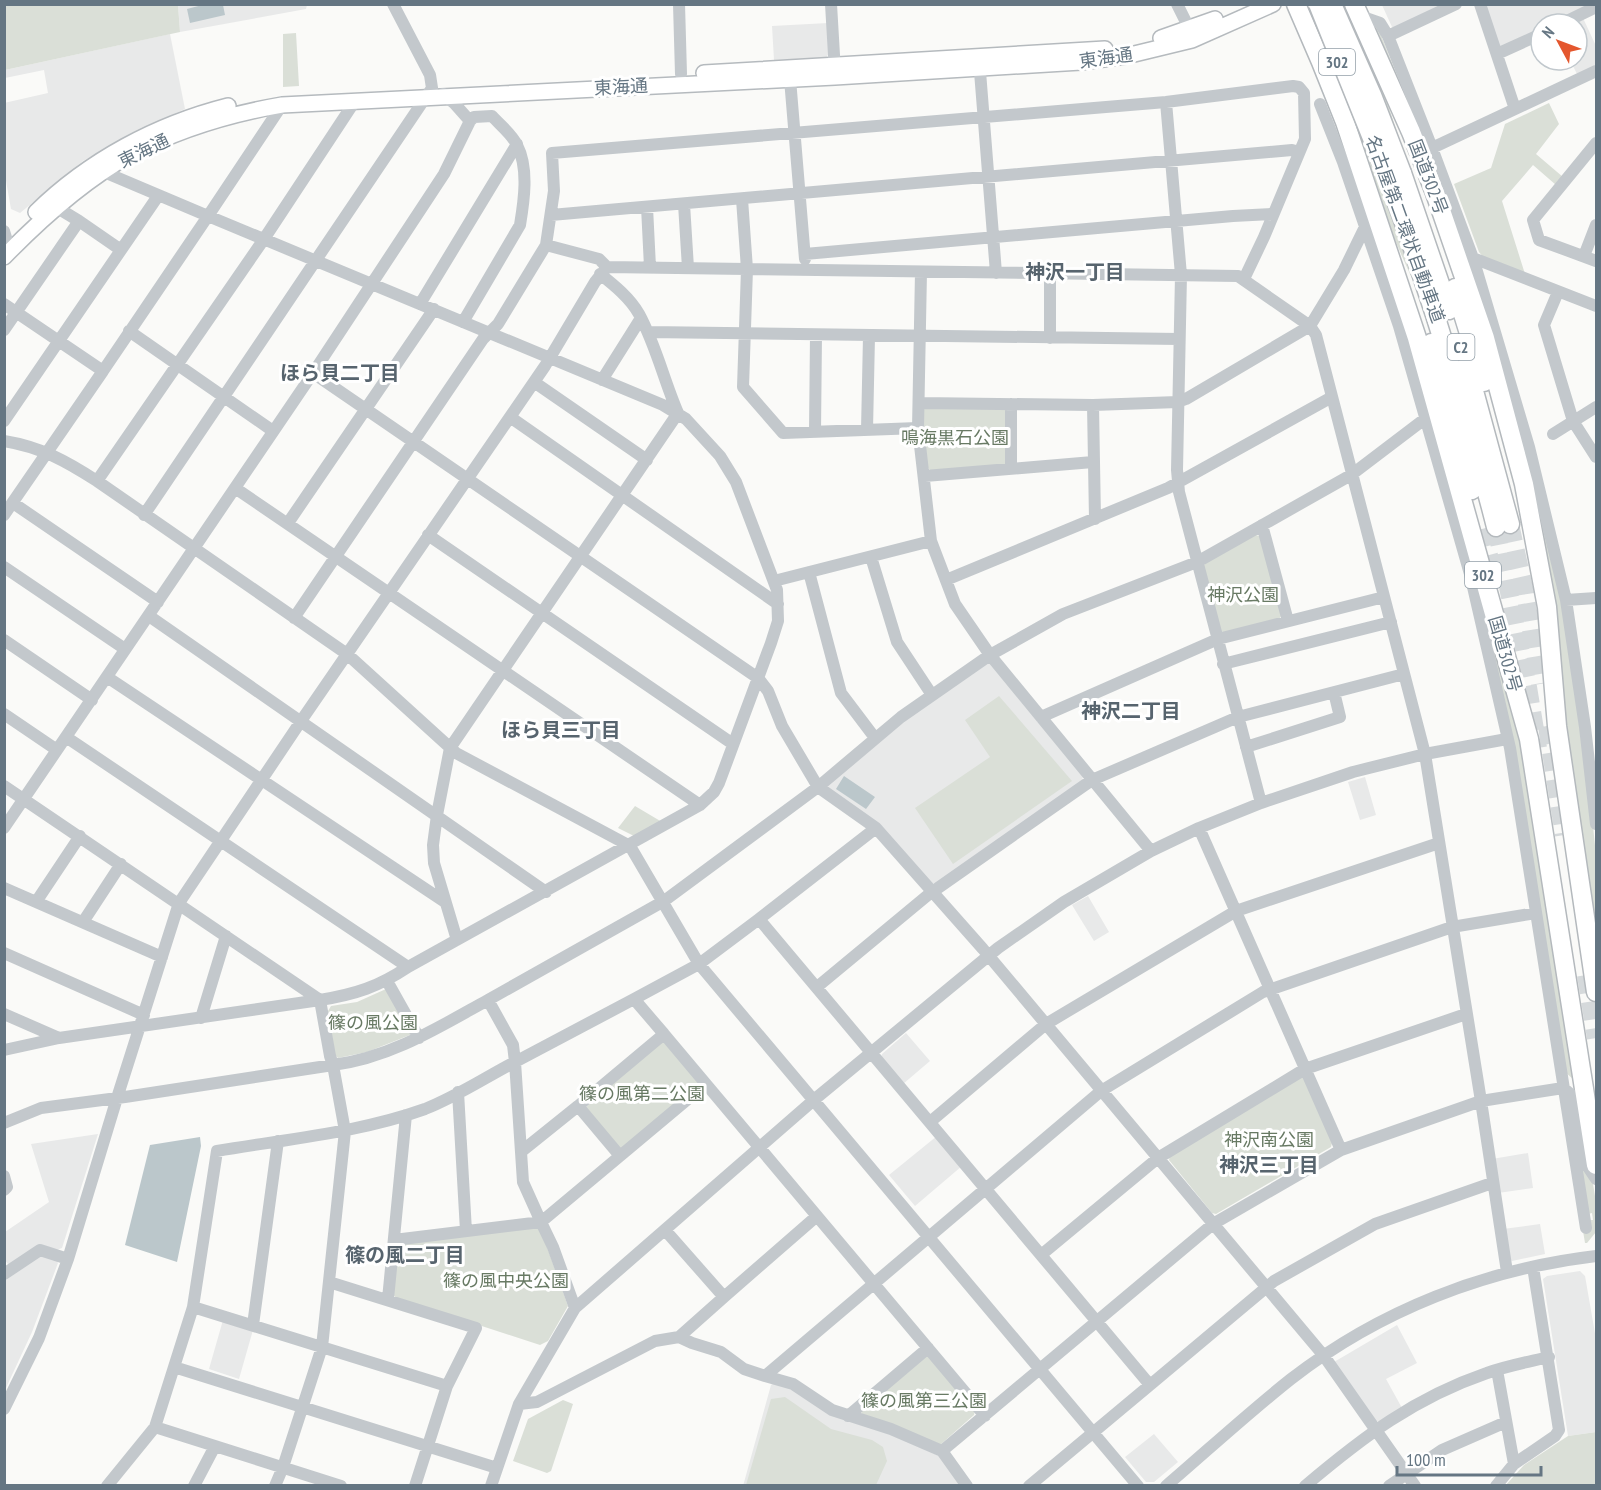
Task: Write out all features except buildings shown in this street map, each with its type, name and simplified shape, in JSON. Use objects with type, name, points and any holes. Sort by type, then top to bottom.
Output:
[{"type":"highway","name":"国道302号","points":[[1296,4],[1345,122],[1417,338],[1529,739],[1596,1164]]},
{"type":"highway","name":"名古屋第二環状自動車道","points":[[1318,4],[1395,175],[1460,343],[1502,525]]},
{"type":"highway","name":"名古屋第二環状自動車道","points":[[1332,4],[1372,95],[1395,175]]},
{"type":"highway","name":"国道302号","points":[[1342,4],[1348,19],[1347,29],[1338,53],[1335,75],[1345,122]]},
{"type":"highway","name":"国道302号","points":[[1357,10],[1431,183],[1477,316],[1524,484],[1547,607],[1557,726],[1596,992]]},
{"type":"highway","points":[[1383,69],[1500,433],[1502,525]]},
{"type":"highway","name":"C2","points":[[1375,207],[1419,306],[1449,402],[1502,525]]},
{"type":"main road","name":"東海通","points":[[979,63],[1091,51],[1159,39],[1190,30],[1247,4]]},
{"type":"main road","name":"東海通","points":[[7,244],[104,171],[130,155],[209,122],[245,111],[282,105],[355,101],[429,92],[681,74],[835,71],[979,63],[1081,62],[1149,51],[1192,40],[1273,4]]},
{"type":"main road","name":"東海通","points":[[7,244],[52,197],[87,170],[125,146],[160,129],[206,112],[286,95],[429,92],[446,96],[790,79],[835,71]]},
{"type":"street","points":[[144,515],[429,92],[430,75],[393,4]]},
{"type":"street","points":[[679,4],[681,74]]},
{"type":"street","points":[[831,4],[835,71]]},
{"type":"street","points":[[1177,4],[1190,30]]},
{"type":"street","points":[[1388,36],[1456,4]]},
{"type":"street","points":[[1480,4],[1515,110]]},
{"type":"street","points":[[1357,10],[1380,22],[1388,36],[1473,258],[1530,447],[1566,600],[1591,726],[1596,823]]},
{"type":"street","points":[[1497,54],[1529,39]]},
{"type":"street","points":[[979,63],[996,273]]},
{"type":"street","points":[[1432,148],[1596,71]]},
{"type":"street","points":[[790,79],[806,270]]},
{"type":"street","points":[[294,618],[483,339],[498,324],[546,244],[554,190],[552,153],[1167,102],[1299,87],[1304,93],[1305,139],[1244,279]]},
{"type":"street","points":[[446,96],[470,121]]},
{"type":"street","points":[[97,481],[264,239],[355,101]]},
{"type":"street","points":[[1167,102],[1181,275],[1178,483],[1223,664],[1261,802]]},
{"type":"street","points":[[1320,104],[1343,162],[1399,326],[1470,574],[1507,739],[1586,1228]]},
{"type":"street","points":[[4,515],[282,105]]},
{"type":"street","points":[[4,828],[372,284],[444,174],[470,121],[474,117],[492,117],[517,144],[524,184],[520,225],[463,322]]},
{"type":"street","points":[[1343,162],[1346,150],[1352,142]]},
{"type":"street","points":[[1596,143],[1533,220],[1539,240],[1596,261]]},
{"type":"street","points":[[420,304],[517,144]]},
{"type":"street","points":[[551,215],[1292,150],[1299,152]]},
{"type":"street","points":[[4,1050],[58,1038],[139,1028],[354,994],[387,981],[408,967],[630,846],[700,805],[714,792],[719,783],[778,621],[774,581],[736,482],[720,456],[686,418],[663,405],[550,357],[158,196],[104,171]]},
{"type":"street","points":[[4,422],[158,196]]},
{"type":"street","points":[[742,199],[747,269],[743,387],[783,433],[918,428]]},
{"type":"street","points":[[684,204],[688,268]]},
{"type":"street","points":[[56,207],[121,250]]},
{"type":"street","points":[[647,207],[650,267]]},
{"type":"street","points":[[805,254],[1273,214]]},
{"type":"street","points":[[4,330],[79,221]]},
{"type":"street","points":[[1584,256],[1596,225]]},
{"type":"street","points":[[920,403],[1093,405],[1178,402],[1310,326],[1344,270],[1365,227]]},
{"type":"street","points":[[546,244],[599,259],[604,270],[641,318],[678,413]]},
{"type":"street","points":[[1473,258],[1596,306]]},
{"type":"street","points":[[604,270],[650,267],[1238,276],[1310,326],[1316,335],[1425,754],[1507,1272]]},
{"type":"street","points":[[5,1407],[39,1338],[68,1259],[179,903],[466,477],[534,382],[604,270]]},
{"type":"street","points":[[921,272],[918,428],[931,541],[955,604],[990,655],[1151,851]]},
{"type":"street","points":[[1050,273],[1050,338]]},
{"type":"street","points":[[1558,292],[1544,325],[1573,421],[1596,457]]},
{"type":"street","points":[[4,304],[103,371]]},
{"type":"street","points":[[288,523],[434,309]]},
{"type":"street","points":[[602,380],[641,318]]},
{"type":"street","points":[[129,331],[273,430]]},
{"type":"street","points":[[648,332],[1179,339]]},
{"type":"street","points":[[815,432],[816,335]]},
{"type":"street","points":[[867,430],[869,336]]},
{"type":"street","points":[[313,373],[758,678],[768,691],[782,726],[818,787],[876,828],[988,955],[1324,1356],[1415,1485]]},
{"type":"street","points":[[534,382],[647,460]]},
{"type":"street","points":[[946,580],[1178,483],[1332,397]]},
{"type":"street","points":[[1011,404],[1011,469]]},
{"type":"street","points":[[1093,405],[1095,519]]},
{"type":"street","points":[[1553,434],[1596,406]]},
{"type":"street","points":[[457,940],[434,863],[434,833],[450,748],[678,413]]},
{"type":"street","points":[[510,417],[778,604]]},
{"type":"street","points":[[4,1124],[41,1108],[333,1065],[381,1054],[419,1038],[664,901],[818,787],[875,738],[990,655],[1063,614],[1197,562],[1351,475],[1426,418]]},
{"type":"street","points":[[4,441],[48,452],[97,481],[347,654],[450,748],[630,846],[699,964],[1138,1485]]},
{"type":"street","points":[[925,476],[1093,462]]},
{"type":"street","points":[[235,488],[700,805]]},
{"type":"street","points":[[13,503],[158,602]]},
{"type":"street","points":[[1262,525],[1288,621]]},
{"type":"street","points":[[428,535],[734,744]]},
{"type":"street","points":[[774,581],[931,541]]},
{"type":"street","points":[[871,557],[897,642],[932,695]]},
{"type":"street","points":[[4,567],[125,649]]},
{"type":"street","points":[[809,572],[841,693],[875,738]]},
{"type":"street","points":[[1041,717],[1218,639],[1384,597]]},
{"type":"street","points":[[1566,600],[1596,598]]},
{"type":"street","points":[[149,616],[546,892]]},
{"type":"street","points":[[1223,664],[1390,622]]},
{"type":"street","points":[[4,640],[92,700]]},
{"type":"street","points":[[817,987],[933,891],[1092,780],[1238,717],[1404,674]]},
{"type":"street","points":[[107,677],[444,902]]},
{"type":"street","points":[[1246,747],[1340,717],[1334,692]]},
{"type":"street","points":[[4,714],[57,750]]},
{"type":"street","points":[[66,737],[408,967]]},
{"type":"street","points":[[491,1485],[519,1404],[575,1308],[814,1099],[988,955],[1064,902],[1151,851],[1261,802],[1353,772],[1425,754],[1507,739]]},
{"type":"street","points":[[4,786],[320,1000],[345,1131],[322,1347],[275,1485]]},
{"type":"street","points":[[107,1485],[155,1426],[193,1307],[217,1151],[345,1131],[427,1108],[699,964],[876,828]]},
{"type":"street","points":[[1199,828],[1341,1150]]},
{"type":"street","points":[[36,902],[80,836]]},
{"type":"street","points":[[930,1122],[1046,1024],[1236,910],[1439,843]]},
{"type":"street","points":[[83,922],[121,864]]},
{"type":"street","points":[[4,888],[162,957]]},
{"type":"street","points":[[765,1376],[1101,1091],[1270,989],[1452,927],[1536,913]]},
{"type":"street","points":[[759,919],[1150,1384]]},
{"type":"street","points":[[201,1018],[226,936]]},
{"type":"street","points":[[4,952],[144,1015]]},
{"type":"street","points":[[387,981],[419,1038]]},
{"type":"street","points":[[634,999],[985,1416]]},
{"type":"street","points":[[488,1000],[513,1045],[523,1182],[553,1247],[575,1308]]},
{"type":"street","points":[[4,1014],[58,1038]]},
{"type":"street","points":[[1041,1255],[1158,1158],[1305,1069],[1466,1014]]},
{"type":"street","points":[[522,1151],[664,1034]]},
{"type":"street","points":[[394,1240],[541,1222],[706,1084]]},
{"type":"street","points":[[942,1451],[1213,1224],[1341,1150],[1481,1101],[1563,1088],[1574,1096],[1584,1161],[1596,1179]]},
{"type":"street","points":[[458,1092],[466,1232]]},
{"type":"street","points":[[578,1106],[620,1156]]},
{"type":"street","points":[[388,1299],[406,1115]]},
{"type":"street","points":[[254,1325],[278,1141]]},
{"type":"street","points":[[4,1176],[8,1187],[4,1190]]},
{"type":"street","points":[[1029,1485],[1266,1287],[1375,1224],[1492,1184]]},
{"type":"street","points":[[519,1404],[537,1402],[655,1341],[679,1337],[817,1216]]},
{"type":"street","points":[[665,1230],[723,1297]]},
{"type":"street","points":[[4,1274],[40,1250],[68,1259]]},
{"type":"street","points":[[1166,1485],[1292,1379],[1324,1356],[1394,1314],[1441,1294],[1507,1272],[1596,1256]]},
{"type":"street","points":[[1496,1485],[1514,1464],[1556,1436],[1560,1430],[1533,1267]]},
{"type":"street","points":[[329,1282],[476,1328],[447,1386],[415,1485]]},
{"type":"street","points":[[193,1307],[447,1386]]},
{"type":"street","points":[[679,1337],[721,1352],[744,1369],[793,1384],[832,1410],[891,1428],[942,1451],[967,1485]]},
{"type":"street","points":[[848,1416],[928,1348]]},
{"type":"street","points":[[1305,1485],[1376,1429],[1433,1395],[1464,1381],[1548,1356]]},
{"type":"street","points":[[174,1367],[497,1468]]},
{"type":"street","points":[[1497,1370],[1514,1464]]},
{"type":"street","points":[[1389,1485],[1442,1450],[1506,1422]]},
{"type":"street","points":[[155,1426],[341,1485]]},
{"type":"street","points":[[194,1485],[215,1446]]},
{"type":"shaded area","points":[[206,4],[223,5],[225,15],[190,23],[187,9]]},
{"type":"shaded area","points":[[178,5],[307,5],[306,9],[180,32]]},
{"type":"shaded area","points":[[1382,5],[1446,5],[1396,28],[1392,27]]},
{"type":"shaded area","points":[[1484,5],[1594,5],[1579,12],[1529,12],[1529,35],[1502,47],[1497,45]]},
{"type":"shaded area","points":[[828,23],[829,53],[826,58],[774,60],[772,26]]},
{"type":"shaded area","points":[[1589,31],[1596,46],[1596,67],[1589,70]]},
{"type":"shaded area","points":[[170,34],[185,109],[132,133],[83,161],[20,213],[11,209],[5,175],[4,103],[48,93],[44,70],[5,78],[5,70]]},
{"type":"shaded area","points":[[986,663],[992,664],[1083,776],[1082,781],[936,884],[931,883],[827,789],[826,784],[934,697]]},
{"type":"shaded area","points":[[844,776],[875,797],[866,809],[836,789]]},
{"type":"shaded area","points":[[1365,777],[1376,815],[1360,820],[1348,782]]},
{"type":"shaded area","points":[[1088,896],[1109,932],[1094,941],[1072,905]]},
{"type":"shaded area","points":[[906,1033],[930,1061],[903,1084],[881,1058],[882,1054]]},
{"type":"shaded area","points":[[98,1134],[62,1248],[10,1267],[5,1260],[5,1232],[49,1202],[31,1144]]},
{"type":"shaded area","points":[[937,1136],[962,1166],[915,1206],[889,1175]]},
{"type":"shaded area","points":[[200,1137],[201,1146],[177,1262],[125,1245],[150,1145]]},
{"type":"shaded area","points":[[1528,1153],[1533,1188],[1498,1193],[1492,1159]]},
{"type":"shaded area","points":[[1540,1224],[1545,1254],[1512,1261],[1508,1258],[1503,1229]]},
{"type":"shaded area","points":[[40,1255],[56,1259],[58,1263],[32,1332],[5,1390],[5,1279]]},
{"type":"shaded area","points":[[1580,1271],[1585,1276],[1596,1339],[1596,1432],[1568,1436],[1543,1279],[1547,1276]]},
{"type":"shaded area","points":[[223,1320],[253,1330],[239,1379],[209,1369]]},
{"type":"shaded area","points":[[1397,1325],[1417,1363],[1386,1379],[1402,1408],[1380,1422],[1373,1420],[1334,1362]]},
{"type":"shaded area","points":[[775,1383],[792,1388],[941,1457],[962,1486],[743,1486],[771,1385]]},
{"type":"shaded area","points":[[1154,1434],[1178,1462],[1154,1482],[1146,1482],[1125,1457]]},
{"type":"green space","points":[[4,5],[178,5],[180,32],[5,70]]},
{"type":"green space","points":[[1345,5],[1348,5],[1374,63],[1406,159],[1351,29],[1350,17]]},
{"type":"green space","points":[[1372,23],[1377,25],[1475,272],[1563,604],[1585,748],[1596,855],[1596,945],[1570,770],[1561,672],[1536,512]]},
{"type":"green space","points":[[296,33],[299,86],[283,87],[283,34]]},
{"type":"green space","points":[[1339,77],[1358,118],[1425,305],[1376,193]]},
{"type":"green space","points":[[1549,103],[1559,124],[1536,154],[1563,177],[1556,185],[1533,165],[1502,201],[1525,274],[1484,258],[1479,252],[1454,184],[1491,168],[1505,124]]},
{"type":"green space","points":[[1348,155],[1517,721],[1529,776],[1585,1158],[1573,1079],[1565,1072],[1513,749]]},
{"type":"green space","name":"鳴海黒石公園","points":[[927,407],[1004,408],[1008,411],[1008,461],[1004,465],[932,472],[927,467],[923,430],[923,410]]},
{"type":"green space","name":"神沢公園","points":[[1254,534],[1261,537],[1282,615],[1279,619],[1225,634],[1220,630],[1203,567],[1206,561]]},
{"type":"green space","points":[[999,696],[1072,781],[953,864],[915,808],[990,757],[965,720]]},
{"type":"green space","points":[[635,806],[662,822],[634,836],[618,828]]},
{"type":"green space","name":"篠の風公園","points":[[386,989],[411,1030],[410,1035],[367,1052],[338,1058],[335,1055],[328,1011],[331,1006],[357,1002]]},
{"type":"green space","name":"篠の風第二公園","points":[[659,1041],[664,1042],[698,1081],[698,1085],[622,1149],[618,1149],[584,1109]]},
{"type":"green space","name":"神沢南公園","points":[[1300,1077],[1305,1078],[1332,1143],[1331,1147],[1216,1214],[1212,1213],[1169,1160],[1170,1155]]},
{"type":"green space","points":[[1570,1097],[1592,1178],[1596,1202],[1596,1232],[1587,1243],[1585,1243],[1583,1231],[1590,1220],[1593,1220],[1592,1213],[1588,1214]]},
{"type":"green space","name":"篠の風中央公園","points":[[536,1226],[541,1230],[568,1306],[548,1341],[540,1345],[396,1298],[392,1293],[397,1247],[402,1243]]},
{"type":"green space","name":"篠の風第三公園","points":[[925,1355],[930,1356],[975,1411],[974,1415],[940,1445],[863,1417],[860,1409]]},
{"type":"green space","points":[[785,1397],[831,1429],[872,1440],[883,1447],[887,1461],[876,1485],[746,1485],[771,1399]]},
{"type":"green space","points":[[563,1400],[573,1404],[551,1471],[547,1473],[513,1461],[528,1419]]},
{"type":"green space","points":[[1596,1432],[1596,1485],[1505,1486],[1524,1465],[1568,1436]]},
{"type":"tunnel","points":[[1510,524],[1525,593],[1540,684]]},
{"type":"tunnel","points":[[1496,527],[1538,748]]},
{"type":"tunnel","points":[[1482,529],[1492,567]]},
{"type":"tunnel","points":[[1547,726],[1564,835]]},
{"type":"tunnel","points":[[1586,975],[1596,1038]]},
{"type":"district","name":"神沢一丁目","points":[[1075,272]]},
{"type":"district","name":"ほら貝二丁目","points":[[340,373]]},
{"type":"district","name":"神沢二丁目","points":[[1131,711]]},
{"type":"district","name":"ほら貝三丁目","points":[[561,730]]},
{"type":"district","name":"神沢三丁目","points":[[1269,1165]]},
{"type":"district","name":"篠の風二丁目","points":[[405,1255]]}]
